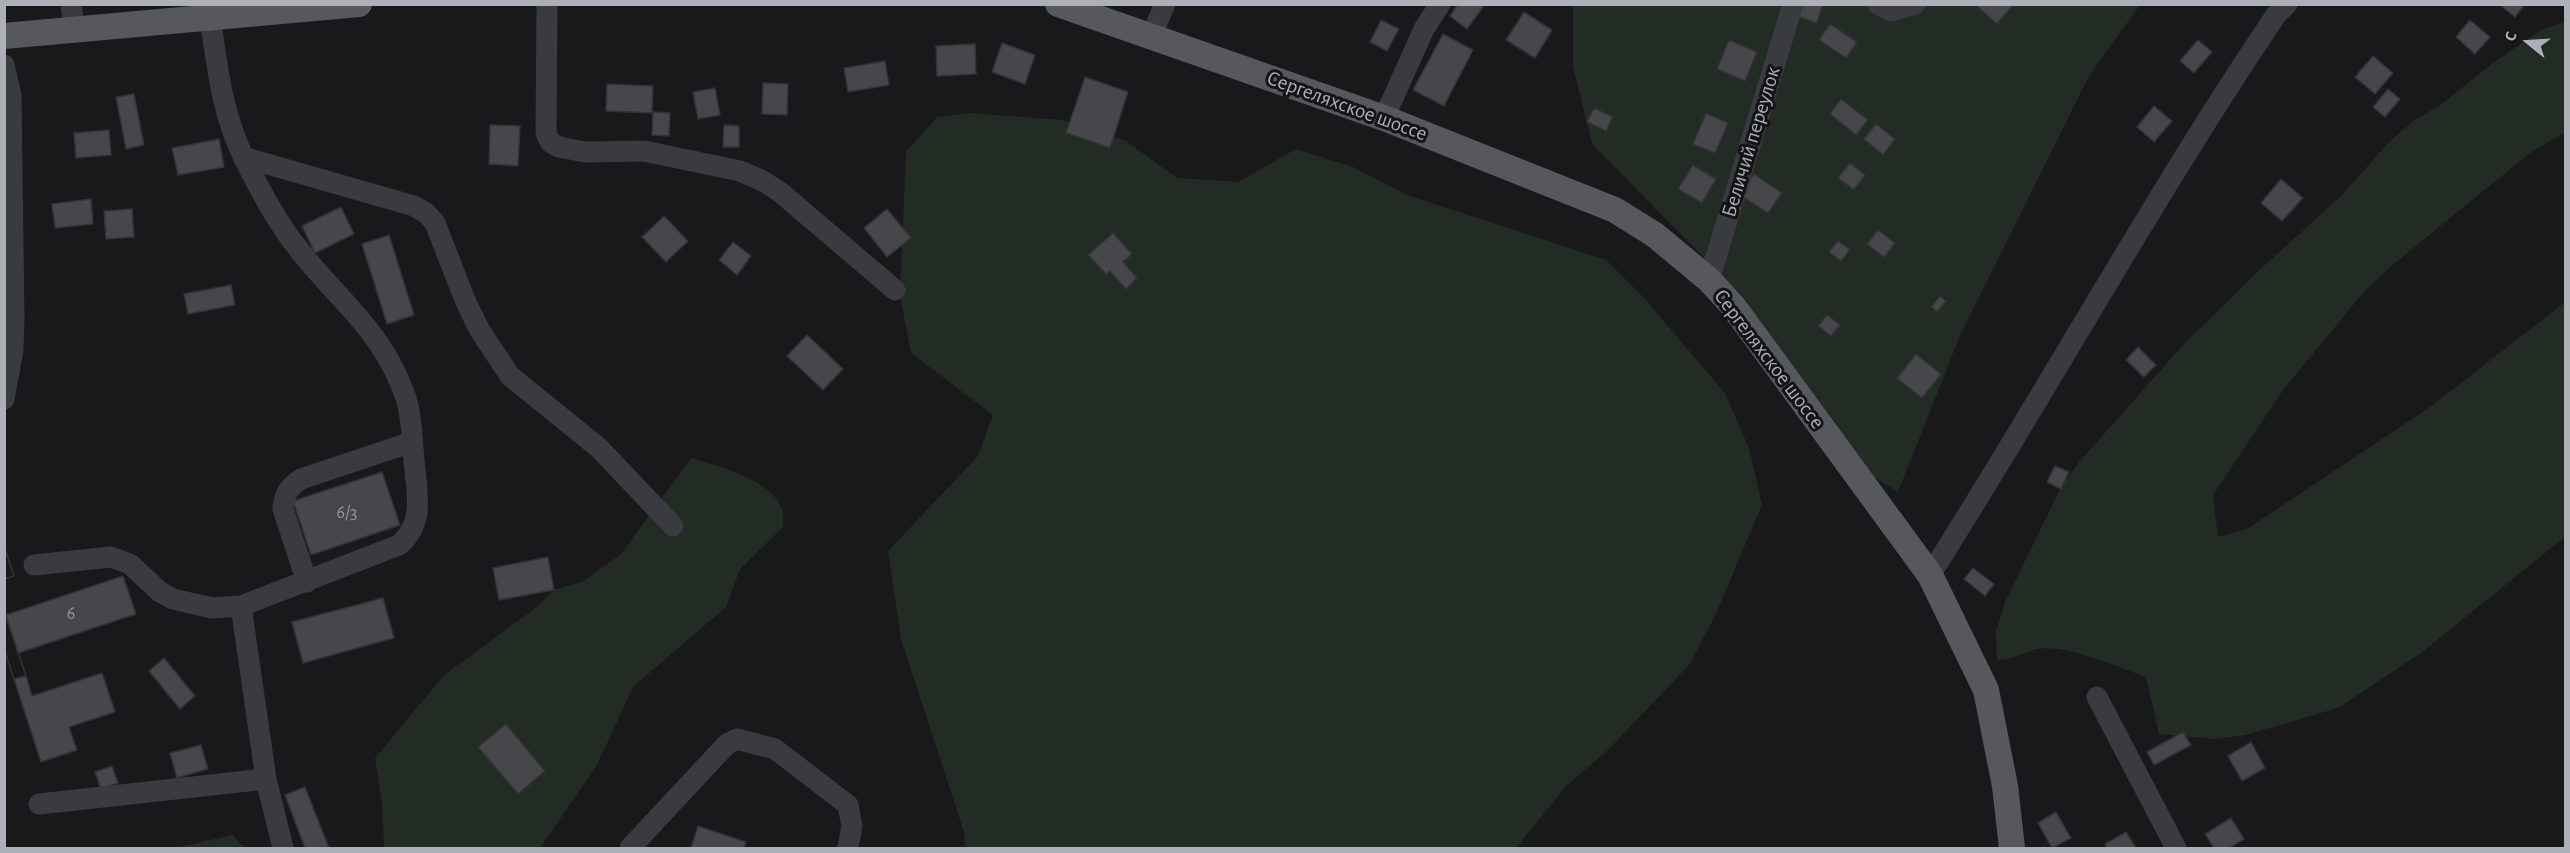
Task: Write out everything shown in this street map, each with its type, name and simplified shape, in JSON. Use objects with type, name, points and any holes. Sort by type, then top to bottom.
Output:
[{"type":"main road","points":[[8,43],[74,30],[359,4]]},
{"type":"main road","name":"Сергеляхское шоссе","points":[[1058,4],[1095,11],[1151,37],[1384,118],[1615,210],[1655,235],[1709,280],[1733,306],[1930,575],[1986,690],[2005,786],[2012,849]]},
{"type":"street","points":[[71,4],[74,30]]},
{"type":"street","points":[[547,4],[546,133],[550,142],[559,147],[585,152],[644,151],[740,171],[780,192],[894,290]]},
{"type":"street","points":[[1151,37],[1165,4]]},
{"type":"street","points":[[1384,118],[1424,29],[1440,4]]},
{"type":"street","name":"Беличий переулок","points":[[1709,280],[1793,4]]},
{"type":"street","points":[[1878,4],[1891,11],[1915,4]]},
{"type":"street","points":[[1930,575],[2010,449],[2222,94],[2276,15],[2287,4]]},
{"type":"street","points":[[33,565],[111,557],[130,564],[160,592],[173,599],[212,608],[242,606],[399,545],[411,532],[418,514],[419,504],[406,400],[385,351],[364,320],[300,251],[274,214],[243,157],[229,123],[210,17]]},
{"type":"street","points":[[4,65],[11,95],[14,304],[13,350],[4,399]]},
{"type":"street","points":[[243,157],[414,206],[426,213],[442,236],[465,300],[479,329],[510,376],[599,448],[673,526]]},
{"type":"street","points":[[307,582],[283,508],[283,499],[291,485],[301,479],[412,442]]},
{"type":"street","points":[[242,606],[266,779],[283,849]]},
{"type":"street","points":[[2097,697],[2176,849]]},
{"type":"street","points":[[630,849],[727,744],[737,739],[775,749],[848,805],[852,826],[848,849]]},
{"type":"street","points":[[39,804],[266,779]]},
{"type":"shaded area","points":[[1573,5],[2140,5],[2089,76],[1959,338],[1898,492],[1861,469],[1743,297],[1592,144],[1573,67]]},
{"type":"shaded area","points":[[2565,22],[2565,132],[2530,153],[2391,266],[2363,293],[2283,390],[2213,495],[2218,537],[2247,529],[2430,407],[2565,302],[2565,537],[2421,653],[2338,708],[2245,735],[2215,739],[2159,734],[2146,677],[2092,657],[2049,648],[2032,650],[2009,659],[1997,660],[1996,631],[2005,602],[2061,487],[2080,461],[2183,345],[2253,276],[2342,195],[2387,144],[2413,121],[2439,106],[2493,63],[2543,29]]},
{"type":"shaded area","points":[[969,113],[1063,120],[1126,141],[1177,178],[1238,182],[1296,149],[1353,167],[1407,195],[1606,260],[1645,299],[1725,393],[1749,448],[1762,505],[1715,616],[1689,665],[1609,749],[1565,787],[1516,848],[965,848],[965,835],[901,639],[888,551],[978,456],[993,415],[911,353],[900,294],[906,152],[937,117]]},
{"type":"shaded area","points":[[691,458],[743,475],[767,490],[782,509],[783,527],[740,569],[726,607],[633,687],[597,765],[540,848],[384,848],[382,804],[375,758],[444,675],[537,607],[554,590],[584,581],[621,554]]},
{"type":"shaded area","points":[[233,835],[244,848],[174,848]]},
{"type":"building","points":[[1458,4],[1479,4],[1483,7],[1467,29],[1450,16]]},
{"type":"building","points":[[1800,4],[1823,4],[1817,23],[1796,16]]},
{"type":"building","points":[[1981,4],[2014,4],[1997,24],[1978,7]]},
{"type":"building","points":[[2499,4],[2525,4],[2515,17]]},
{"type":"building","points":[[1524,12],[1552,30],[1535,58],[1506,40]]},
{"type":"building","points":[[1381,20],[1399,29],[1387,51],[1370,42]]},
{"type":"building","points":[[2470,20],[2490,37],[2475,54],[2456,37]]},
{"type":"building","points":[[1830,24],[1857,42],[1846,58],[1819,40]]},
{"type":"building","points":[[1443,34],[1473,50],[1444,106],[1413,90]]},
{"type":"building","points":[[1729,40],[1757,52],[1745,81],[1717,69]]},
{"type":"building","points":[[2198,40],[2212,52],[2194,73],[2180,61]]},
{"type":"building","points":[[1002,43],[1035,55],[1025,84],[992,72]]},
{"type":"building","points":[[975,44],[976,74],[937,76],[936,46]]},
{"type":"building","points":[[2373,56],[2393,73],[2375,94],[2355,77]]},
{"type":"building","points":[[885,61],[889,85],[848,92],[844,68]]},
{"type":"building","points":[[1085,77],[1128,92],[1110,148],[1066,133]]},
{"type":"building","points":[[763,83],[788,84],[787,115],[762,114]]},
{"type":"building","points":[[607,84],[653,86],[652,113],[606,111]]},
{"type":"building","points":[[715,88],[720,115],[698,119],[693,92]]},
{"type":"building","points":[[2388,89],[2400,99],[2385,117],[2373,107]]},
{"type":"building","points":[[134,94],[144,145],[126,149],[116,97]]},
{"type":"building","points":[[1841,99],[1868,120],[1856,135],[1830,114]]},
{"type":"building","points":[[2154,106],[2172,121],[2154,142],[2137,127]]},
{"type":"building","points":[[1594,108],[1613,117],[1606,131],[1587,122]]},
{"type":"building","points":[[653,112],[670,113],[669,136],[652,135]]},
{"type":"building","points":[[1706,113],[1728,123],[1715,153],[1693,144]]},
{"type":"building","points":[[1876,124],[1895,139],[1883,155],[1864,139]]},
{"type":"building","points":[[490,125],[520,126],[518,166],[489,164]]},
{"type":"building","points":[[724,125],[739,126],[739,147],[723,147]]},
{"type":"building","points":[[109,130],[111,155],[76,158],[74,133]]},
{"type":"building","points":[[219,139],[224,167],[178,175],[172,148]]},
{"type":"building","points":[[1850,163],[1865,175],[1854,190],[1838,178]]},
{"type":"building","points":[[1693,165],[1716,179],[1702,203],[1678,189]]},
{"type":"building","points":[[1754,174],[1782,193],[1768,213],[1740,195]]},
{"type":"building","points":[[2281,179],[2303,198],[2282,221],[2261,203]]},
{"type":"building","points":[[91,199],[93,224],[55,228],[52,204]]},
{"type":"building","points":[[341,207],[354,234],[315,253],[302,226]]},
{"type":"building","points":[[132,209],[134,237],[106,239],[104,211]]},
{"type":"building","points":[[887,209],[911,238],[887,257],[864,228]]},
{"type":"building","points":[[664,216],[688,241],[666,262],[642,237]]},
{"type":"building","points":[[1878,230],[1895,243],[1884,257],[1867,244]]},
{"type":"building","points":[[1113,233],[1132,254],[1123,262],[1137,278],[1126,289],[1110,271],[1106,274],[1088,255]]},
{"type":"building","points":[[389,235],[414,315],[387,324],[362,244]]},
{"type":"building","points":[[1838,241],[1850,250],[1841,261],[1829,252]]},
{"type":"building","points":[[733,242],[751,256],[737,275],[719,260]]},
{"type":"building","points":[[231,285],[235,305],[188,314],[184,294]]},
{"type":"building","points":[[1940,296],[1946,301],[1937,312],[1931,307]]},
{"type":"building","points":[[1827,315],[1840,325],[1831,336],[1818,326]]},
{"type":"building","points":[[807,335],[843,369],[823,390],[787,356]]},
{"type":"building","points":[[2138,347],[2156,365],[2144,377],[2126,360]]},
{"type":"building","points":[[1916,354],[1941,374],[1922,398],[1897,378]]},
{"type":"building","points":[[2055,466],[2069,472],[2061,489],[2047,482]]},
{"type":"building","points":[[382,472],[400,525],[311,555],[293,501]]},
{"type":"building","points":[[4,546],[14,576],[4,579]]},
{"type":"building","points":[[4,546],[14,576],[4,579]]},
{"type":"building","points":[[548,557],[554,590],[499,600],[493,568]]},
{"type":"building","points":[[1973,568],[1994,584],[1985,596],[1964,579]]},
{"type":"building","points":[[123,576],[136,614],[18,653],[6,615]]},
{"type":"building","points":[[383,598],[394,638],[303,663],[292,622]]},
{"type":"building","points":[[4,611],[26,676],[14,679],[4,649]]},
{"type":"building","points":[[4,611],[26,676],[14,679],[4,649]]},
{"type":"building","points":[[164,658],[195,696],[180,709],[149,671]]},
{"type":"building","points":[[102,673],[115,712],[69,727],[77,750],[41,762],[14,679],[26,676],[32,696]]},
{"type":"building","points":[[506,724],[545,771],[518,794],[478,747]]},
{"type":"building","points":[[2183,732],[2191,745],[2154,765],[2147,752]]},
{"type":"building","points":[[2251,742],[2265,768],[2242,781],[2228,756]]},
{"type":"building","points":[[201,745],[208,769],[177,778],[170,753]]},
{"type":"building","points":[[112,766],[118,783],[101,789],[95,772]]},
{"type":"building","points":[[305,787],[329,848],[305,848],[285,795]]},
{"type":"building","points":[[2056,812],[2071,838],[2052,848],[2038,823]]},
{"type":"building","points":[[2231,818],[2244,839],[2229,848],[2214,848],[2205,834]]},
{"type":"building","points":[[698,826],[746,842],[744,848],[691,848]]},
{"type":"building","points":[[2126,832],[2136,848],[2107,848],[2105,844]]}]
